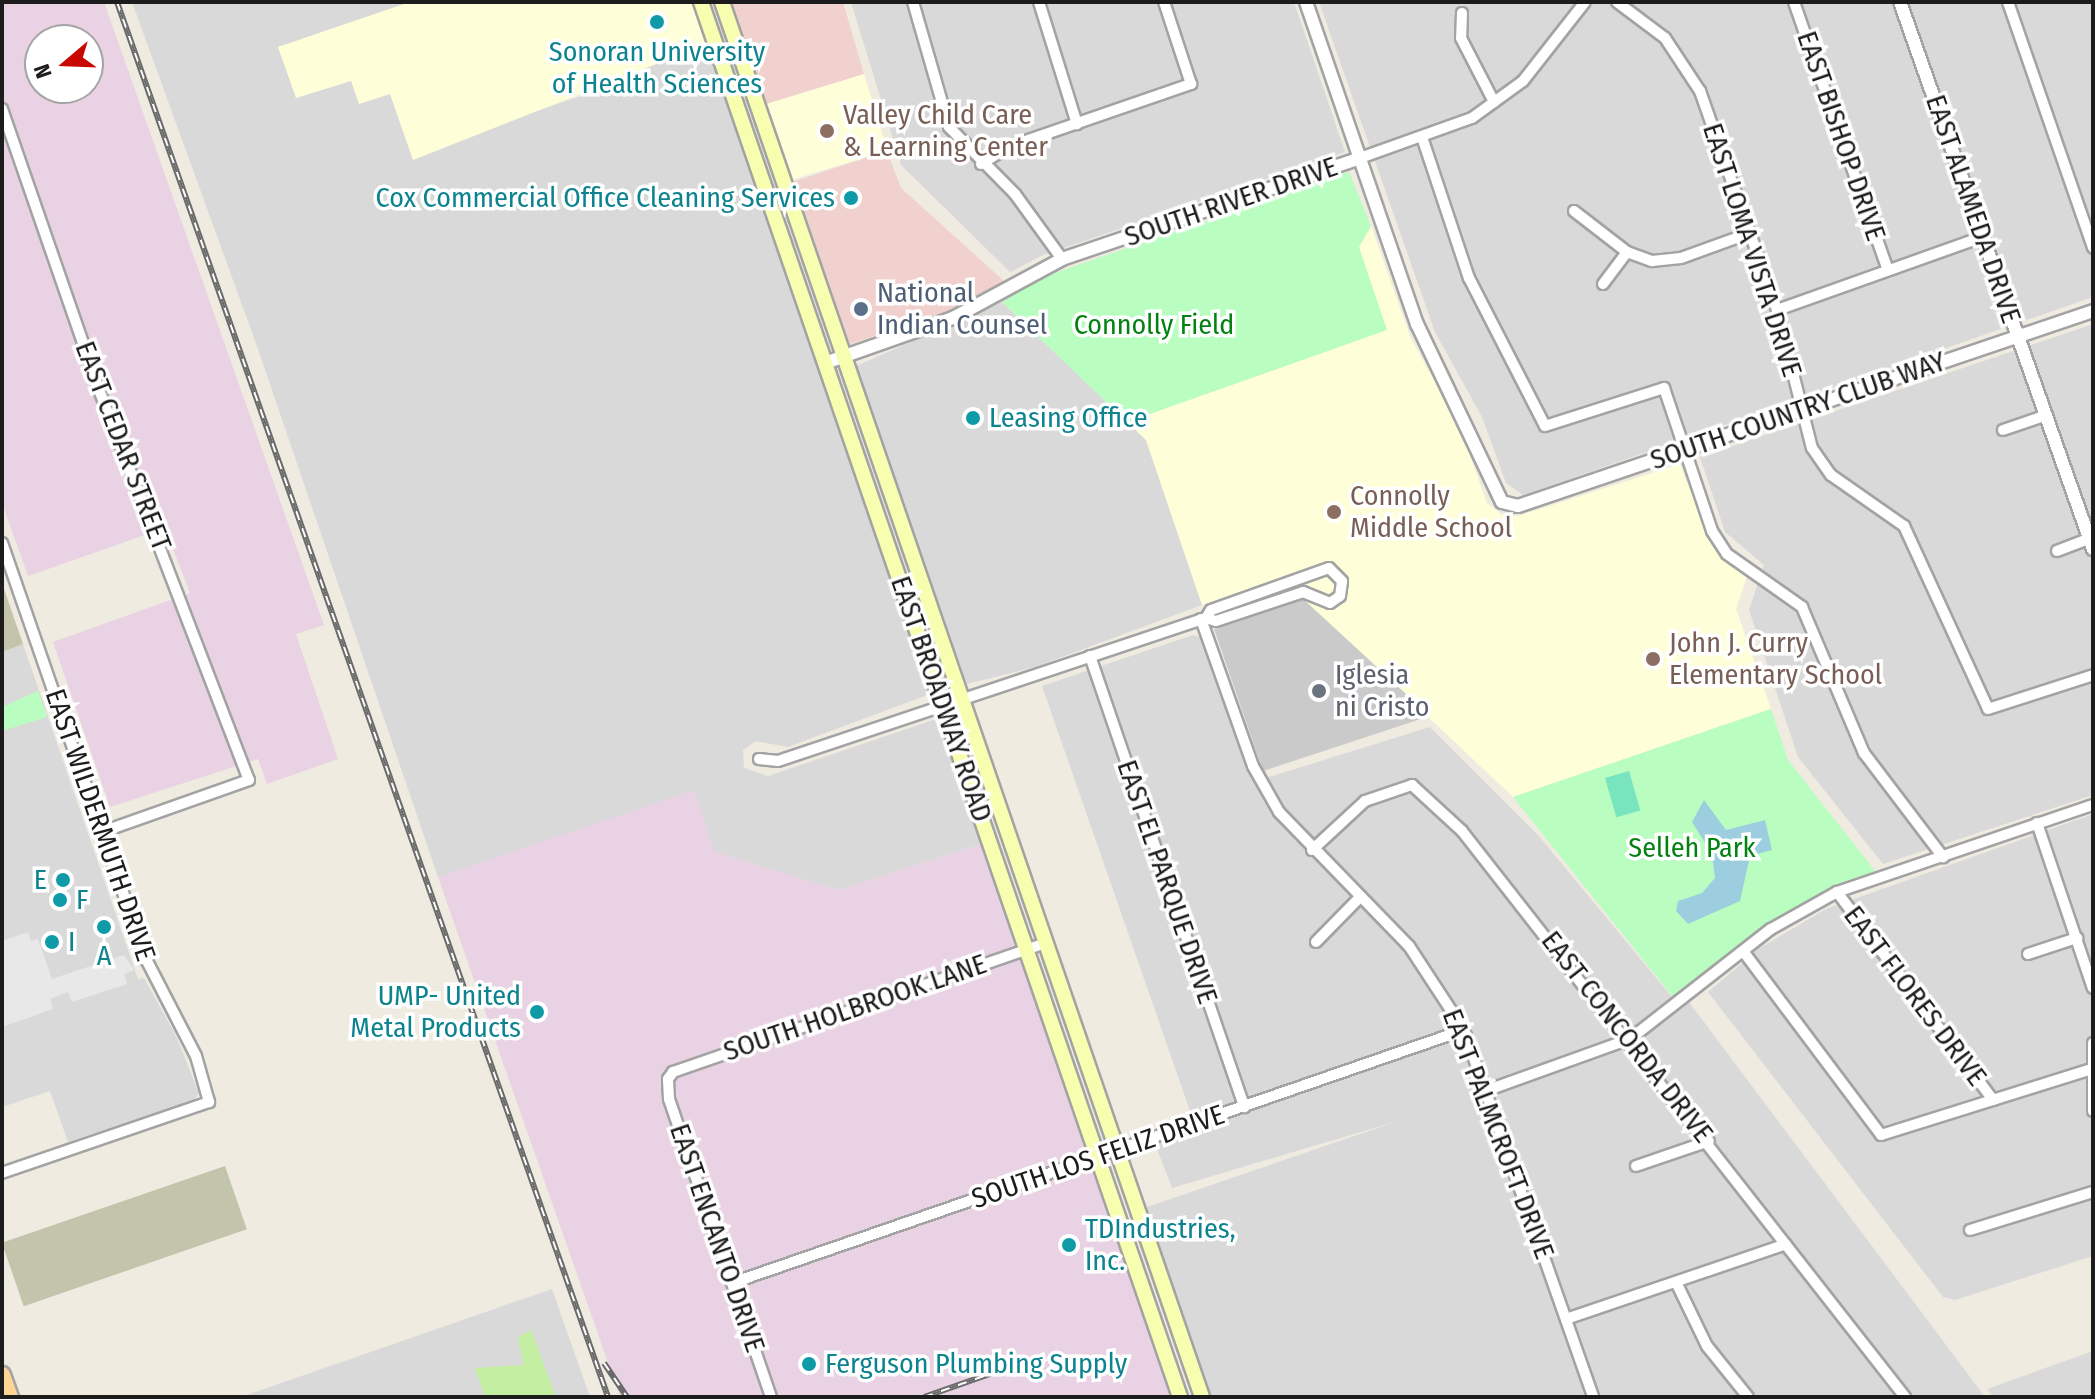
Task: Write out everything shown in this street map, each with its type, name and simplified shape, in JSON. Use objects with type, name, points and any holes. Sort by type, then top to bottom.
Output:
[{"type":"main road","name":"EAST BROADWAY ROAD","points":[[701,2],[1180,1397]]},
{"type":"main road","name":"EAST BROADWAY ROAD","points":[[722,2],[1202,1397]]},
{"type":"main road","points":[[711,32],[730,25]]},
{"type":"main road","points":[[2,1375],[10,1397]]},
{"type":"street","points":[[913,2],[949,127],[1042,226],[1062,259]]},
{"type":"street","points":[[1039,2],[1077,124]]},
{"type":"street","points":[[981,164],[1008,147],[1191,84],[1164,2]]},
{"type":"street","points":[[1306,2],[1360,158]]},
{"type":"street","name":"SOUTH RIVER DRIVE","points":[[825,363],[953,318],[1062,259],[1472,118],[1555,46],[1585,2]]},
{"type":"street","name":"EAST LOMA VISTA DRIVE","points":[[1617,2],[1665,38],[1690,69],[1777,310],[1801,410],[1820,463],[1904,526],[1988,709],[2093,675]]},
{"type":"street","name":"EAST BISHOP DRIVE","points":[[1794,2],[1888,270]]},
{"type":"street","name":"EAST ALAMEDA DRIVE","points":[[1900,2],[2091,544],[2057,551]]},
{"type":"street","points":[[2008,2],[2093,248]]},
{"type":"street","points":[[1462,13],[1461,38],[1494,102]]},
{"type":"street","name":"EAST CEDAR STREET","points":[[2,109],[98,387],[249,780],[102,832]]},
{"type":"street","points":[[1422,137],[1469,278],[1545,426],[1664,388],[1712,531],[1727,554],[1802,607],[1864,753],[1943,857]]},
{"type":"street","name":"SOUTH COUNTRY CLUB WAY","points":[[1360,158],[1428,351],[1469,424],[1502,502],[1518,506],[2093,311]]},
{"type":"street","points":[[1574,211],[1627,252],[1652,261],[1681,258],[1750,233]]},
{"type":"street","points":[[1777,310],[1982,237]]},
{"type":"street","points":[[1603,284],[1627,252]]},
{"type":"street","points":[[2003,430],[2044,416]]},
{"type":"street","name":"EAST WILDERMUTH DRIVE","points":[[2,543],[157,987],[196,1056],[209,1102],[2,1173]]},
{"type":"street","points":[[759,759],[778,761],[1204,618],[1211,610],[1329,568],[1342,581],[1340,596],[1330,603],[1303,592],[1216,621],[1204,618]]},
{"type":"street","name":"EAST PALMCROFT DRIVE","points":[[1204,618],[1258,777],[1312,850],[1361,896],[1438,983],[1464,1030],[1488,1090],[1593,1397]]},
{"type":"street","name":"EAST EL PARQUE DRIVE","points":[[1090,656],[1244,1107]]},
{"type":"street","name":"EAST CONCORDA DRIVE","points":[[1312,850],[1365,801],[1412,785],[1491,862],[1905,1397]]},
{"type":"street","points":[[1488,1090],[1630,1039],[1743,951],[1837,892],[2093,805]]},
{"type":"street","points":[[2037,823],[2093,988]]},
{"type":"street","name":"EAST FLORES DRIVE","points":[[1837,892],[1993,1100]]},
{"type":"street","points":[[1316,942],[1361,896]]},
{"type":"street","points":[[2028,954],[2077,938]]},
{"type":"street","name":"SOUTH HOLBROOK LANE","points":[[668,1079],[688,1067],[1046,943]]},
{"type":"street","points":[[1743,951],[1881,1135],[2088,1070]]},
{"type":"street","name":"SOUTH LOS FELIZ DRIVE","points":[[732,1283],[1464,1030]]},
{"type":"street","points":[[2093,1043],[2088,1070],[2093,1111]]},
{"type":"street","name":"EAST ENCANTO DRIVE","points":[[668,1079],[669,1099],[771,1397]]},
{"type":"street","points":[[1636,1166],[1709,1141]]},
{"type":"street","points":[[1970,1230],[2093,1192]]},
{"type":"street","points":[[1566,1319],[1786,1244]]},
{"type":"street","points":[[1676,1282],[1707,1346],[1748,1397]]},
{"type":"shaded area","points":[[2,2],[104,2],[324,625],[296,634],[338,759],[267,784],[258,759],[110,807],[53,642],[190,593],[165,528],[28,576],[2,503]]},
{"type":"shaded area","points":[[132,2],[410,2],[279,47],[390,94],[438,152],[435,146],[595,91],[593,85],[707,44],[930,694],[788,747],[756,741],[743,750],[744,768],[768,776],[936,719],[982,844],[838,890],[714,852],[693,791],[438,877],[258,349]]},
{"type":"shaded area","points":[[410,2],[692,2],[707,44],[413,160],[390,94],[359,104],[351,81],[296,98],[278,47]]},
{"type":"shaded area","points":[[729,2],[843,2],[864,74],[767,112]]},
{"type":"shaded area","points":[[851,2],[1294,2],[1345,152],[1043,255],[1010,272],[901,165]]},
{"type":"shaded area","points":[[1319,2],[2093,2],[2093,297],[1523,495],[1506,483],[1482,417],[1435,332]]},
{"type":"shaded area","name":"Valley Child Care & Learning Center","points":[[864,74],[887,151],[788,181],[765,104]]},
{"type":"shaded area","points":[[887,151],[901,188],[1004,281],[952,310],[850,344],[792,182]]},
{"type":"shaded area","name":"Connolly Middle School","points":[[1371,226],[1411,339],[1459,425],[1487,503],[1502,515],[1518,516],[1680,464],[1710,542],[1747,577],[1736,609],[1771,709],[1513,797],[1301,597],[1289,576],[1202,605],[1146,440],[1127,422],[1386,330],[1359,247]]},
{"type":"shaded area","points":[[1002,302],[1146,440],[1202,605],[1035,667],[967,684],[856,366]]},
{"type":"shaded area","points":[[2093,324],[2093,795],[1883,864],[1798,757],[1749,610],[1764,565],[1725,532],[1700,457]]},
{"type":"shaded area","points":[[2,583],[23,644],[2,652]]},
{"type":"shaded area","name":"Iglesia ni Cristo","points":[[1301,597],[1430,716],[1263,771],[1214,629]]},
{"type":"shaded area","points":[[1193,635],[1200,637],[1253,782],[1430,727],[1538,835],[1681,1008],[1689,1002],[1985,1397],[1208,1397],[1144,1208],[1398,1121],[1172,1188],[1155,1144],[1196,1128],[1042,686]]},
{"type":"shaded area","points":[[23,644],[138,979],[144,978],[176,1036],[199,1093],[194,1100],[68,1142],[50,1091],[2,1107],[2,652]]},
{"type":"shaded area","points":[[694,790],[715,852],[838,890],[982,844],[1172,1397],[620,1397],[438,877]]},
{"type":"shaded area","points":[[2093,814],[2093,1256],[1955,1300],[1943,1297],[1708,992],[1760,948],[1826,909]]},
{"type":"shaded area","points":[[28,932],[31,941],[38,939],[52,979],[124,955],[134,970],[124,974],[127,984],[72,1002],[68,992],[50,999],[53,1009],[2,1027],[2,941]]},
{"type":"shaded area","points":[[225,1166],[247,1229],[24,1306],[2,1243]]},
{"type":"shaded area","points":[[552,1289],[590,1397],[241,1397]]},
{"type":"shaded area","points":[[2093,1351],[2092,1397],[1993,1397],[1987,1389]]},
{"type":"green space","name":"Connolly Field","points":[[1349,172],[1371,226],[1359,247],[1387,330],[1127,422],[1002,302],[1040,278]]},
{"type":"green space","points":[[38,691],[47,717],[2,731],[2,707]]},
{"type":"green space","name":"Selleh Park","points":[[1771,709],[1788,760],[1876,872],[1781,917],[1673,997],[1513,797]]},
{"type":"green space","points":[[1629,771],[1640,810],[1616,817],[1605,778]]},
{"type":"green space","points":[[531,1330],[556,1397],[485,1397],[475,1368],[524,1365],[518,1337]]},
{"type":"water","points":[[1704,800],[1726,830],[1765,820],[1772,850],[1750,856],[1740,901],[1688,924],[1676,911],[1678,901],[1702,893],[1715,878],[1712,854],[1692,822]]},
{"type":"railway","points":[[117,2],[608,1397]]},
{"type":"railway","points":[[924,1397],[1024,1362]]},
{"type":"railway","points":[[604,1363],[627,1397]]},
{"type":"place","name":"Sonoran University of Health Sciences","points":[[657,22]]},
{"type":"place","name":"Valley Child Care & Learning Center","points":[[827,131]]},
{"type":"place","name":"Cox Commercial Office Cleaning Services","points":[[851,198]]},
{"type":"place","name":"National Indian Counsel","points":[[861,309]]},
{"type":"place","name":"Leasing Office","points":[[973,418]]},
{"type":"place","name":"Connolly Middle School","points":[[1334,512]]},
{"type":"place","name":"John J. Curry Elementary School","points":[[1653,659]]},
{"type":"place","name":"Iglesia ni Cristo","points":[[1319,691]]},
{"type":"place","name":"E","points":[[63,880]]},
{"type":"place","name":"F","points":[[60,900]]},
{"type":"place","name":"A","points":[[104,927]]},
{"type":"place","name":"I","points":[[52,942]]},
{"type":"place","name":"UMP- United Metal Products","points":[[537,1012]]},
{"type":"place","name":"TDIndustries, Inc.","points":[[1069,1245]]},
{"type":"place","name":"Ferguson Plumbing Supply","points":[[809,1364]]}]
